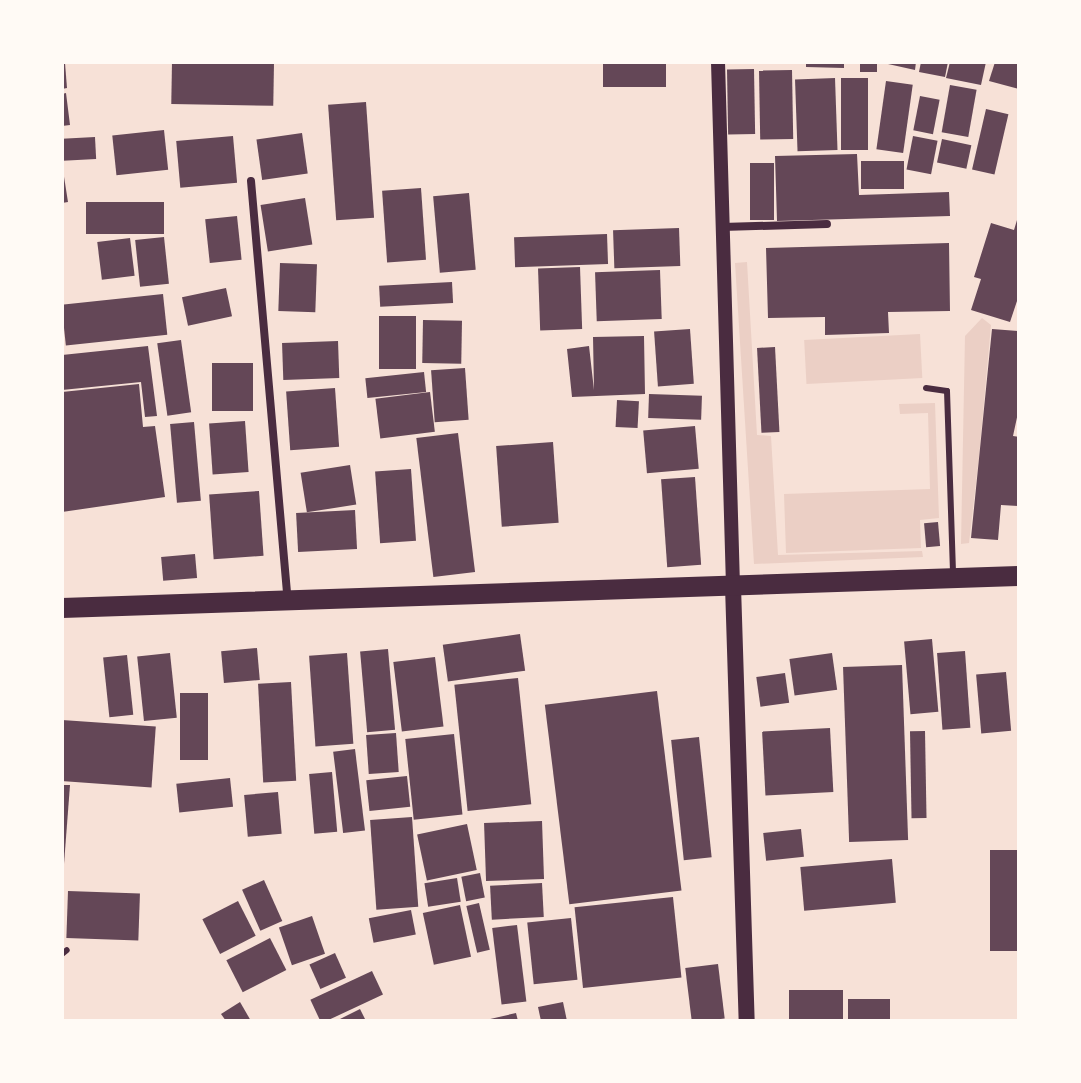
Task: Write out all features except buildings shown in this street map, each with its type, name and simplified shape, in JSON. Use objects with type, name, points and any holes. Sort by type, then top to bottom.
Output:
[{"type":"main road","points":[[62,608],[1019,576]]},
{"type":"main road","points":[[733,586],[747,1021]]},
{"type":"street","points":[[718,62],[733,586]]},
{"type":"street","points":[[251,181],[288,601]]},
{"type":"street","points":[[722,227],[827,224]]},
{"type":"lane","points":[[926,388],[947,391],[953,578]]},
{"type":"shaded area","points":[[747,262],[757,435],[771,436],[778,555],[922,551],[923,557],[754,564],[735,263]]},
{"type":"shaded area","points":[[982,318],[991,325],[979,457],[969,543],[961,544],[965,336]]},
{"type":"shaded area","points":[[920,334],[922,378],[806,384],[804,340]]},
{"type":"shaded area","points":[[935,403],[939,518],[920,520],[921,548],[786,553],[784,494],[930,489],[928,413],[900,414],[899,404]]}]
